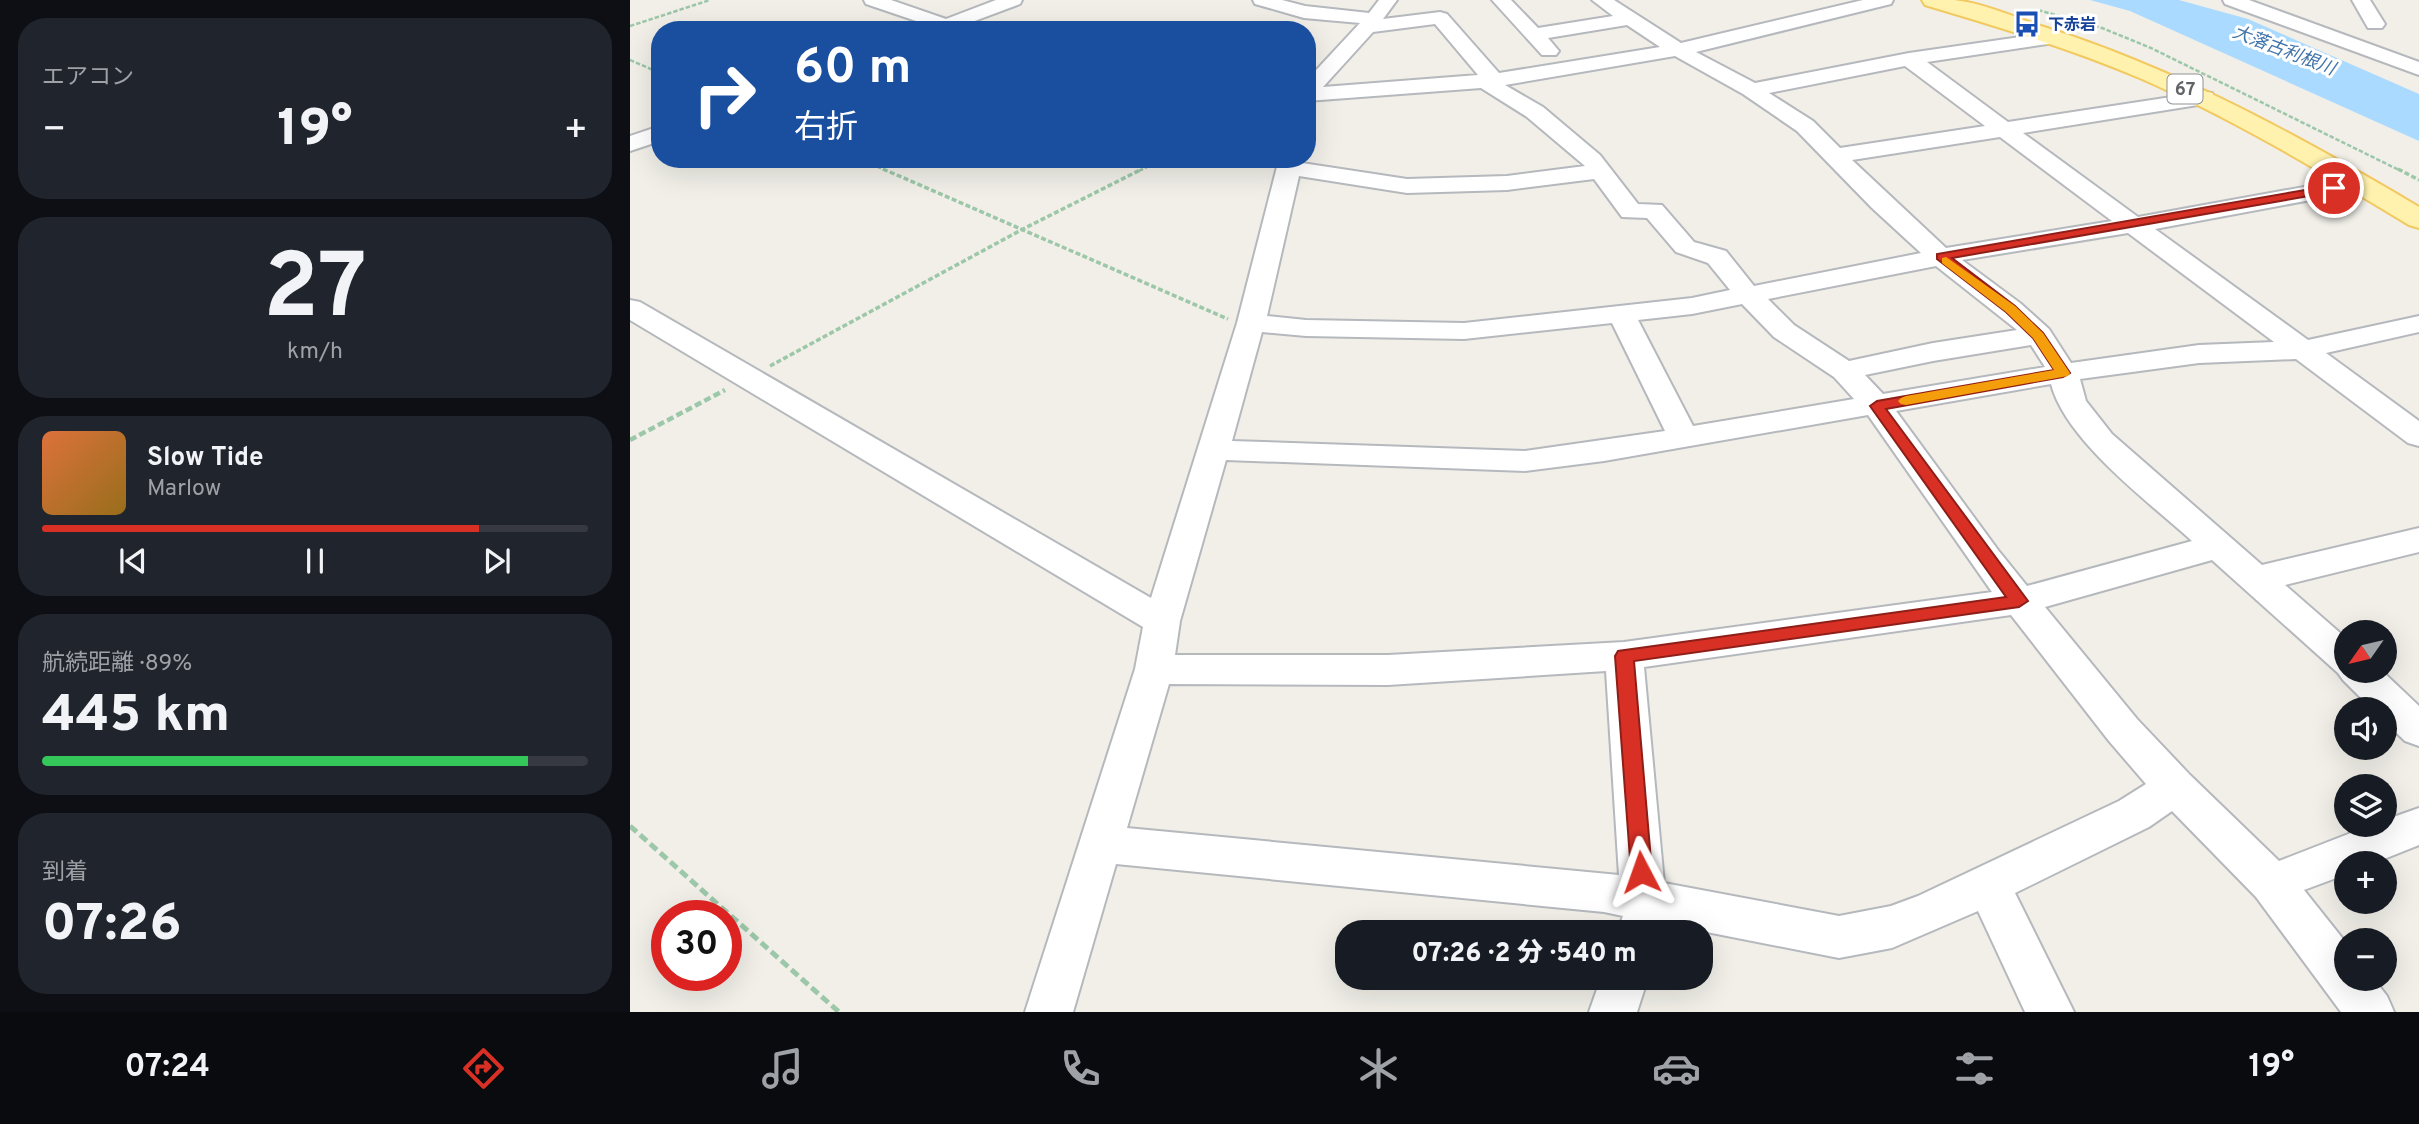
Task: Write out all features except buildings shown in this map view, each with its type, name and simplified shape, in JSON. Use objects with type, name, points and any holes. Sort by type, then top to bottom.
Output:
[{"type":"main road","name":"67","points":[[1933,0],[2110,57],[2204,98],[2419,219]]},
{"type":"street","points":[[873,0],[928,21]]},
{"type":"street","points":[[963,21],[1013,0]]},
{"type":"street","points":[[1268,2],[1305,0]]},
{"type":"street","points":[[1316,84],[1388,0]]},
{"type":"street","points":[[1501,0],[1565,68]]},
{"type":"street","points":[[1601,0],[1678,50],[1787,112],[1941,257],[2010,309],[2039,335],[2063,373],[2071,401],[2101,441],[2334,649]]},
{"type":"street","points":[[1316,93],[1488,80],[1678,50],[1815,19],[1884,0]]},
{"type":"street","points":[[2232,0],[2419,69]]},
{"type":"street","points":[[2361,0],[2375,24]]},
{"type":"street","points":[[1268,2],[1304,12],[1370,23],[1440,18],[1488,80],[1535,112],[1592,160],[1631,212],[1653,210],[1685,247],[1717,257],[1747,294],[1784,331],[1844,371],[1877,406],[1986,559],[2123,730],[2175,787],[2272,883],[2370,1012]]},
{"type":"street","points":[[1533,34],[1630,19]]},
{"type":"street","points":[[1550,52],[1653,34]]},
{"type":"street","points":[[1752,90],[1909,59],[2054,38]]},
{"type":"street","points":[[1909,59],[2419,436]]},
{"type":"street","points":[[1834,156],[2204,98]]},
{"type":"street","points":[[630,144],[651,136]]},
{"type":"street","points":[[1049,1012],[1154,669],[1162,621],[1215,450],[1250,325],[1289,168]]},
{"type":"street","points":[[1311,168],[1407,186],[1507,183],[1601,171]]},
{"type":"street","points":[[1250,325],[1464,331],[1692,306],[1941,257],[2359,184]]},
{"type":"street","points":[[630,308],[1162,621]]},
{"type":"street","points":[[1621,314],[1684,438]]},
{"type":"street","points":[[1215,450],[1525,461],[1684,438],[2063,373],[2199,354],[2303,349],[2419,324]]},
{"type":"street","points":[[1844,371],[1933,352],[2039,335]]},
{"type":"street","points":[[2257,579],[2419,540]]},
{"type":"street","points":[[1154,669],[1388,670],[1624,656],[2019,601],[2218,546]]},
{"type":"street","points":[[1624,656],[1645,910]]},
{"type":"street","points":[[2370,683],[2419,730]]},
{"type":"street","points":[[1101,844],[1391,870],[1839,937],[1892,927],[1934,910],[2134,814],[2175,787]]},
{"type":"street","points":[[2272,883],[2419,826]]},
{"type":"street","points":[[1987,883],[2050,1012]]},
{"type":"street","points":[[1614,1012],[1621,990]]},
{"type":"path","points":[[630,26],[710,0]]},
{"type":"path","points":[[630,60],[651,69]]},
{"type":"path","points":[[880,168],[1250,325]]},
{"type":"path","points":[[630,440],[1023,229],[1145,168]]},
{"type":"path","points":[[630,826],[839,1012]]},
{"type":"water","name":"大落古利根川","points":[[2090,0],[2179,0],[2248,19],[2419,94],[2419,141],[2130,11]]},
{"type":"slow traffic","points":[[1906,401],[2063,373],[2039,335],[1946,260]]},
{"type":"place","name":"下赤岩","points":[[2027,24]]},
{"type":"route","points":[[1641,872],[1624,656],[2019,601],[1877,406],[2063,373],[2039,335],[2010,309],[1941,257],[2334,188]]}]
